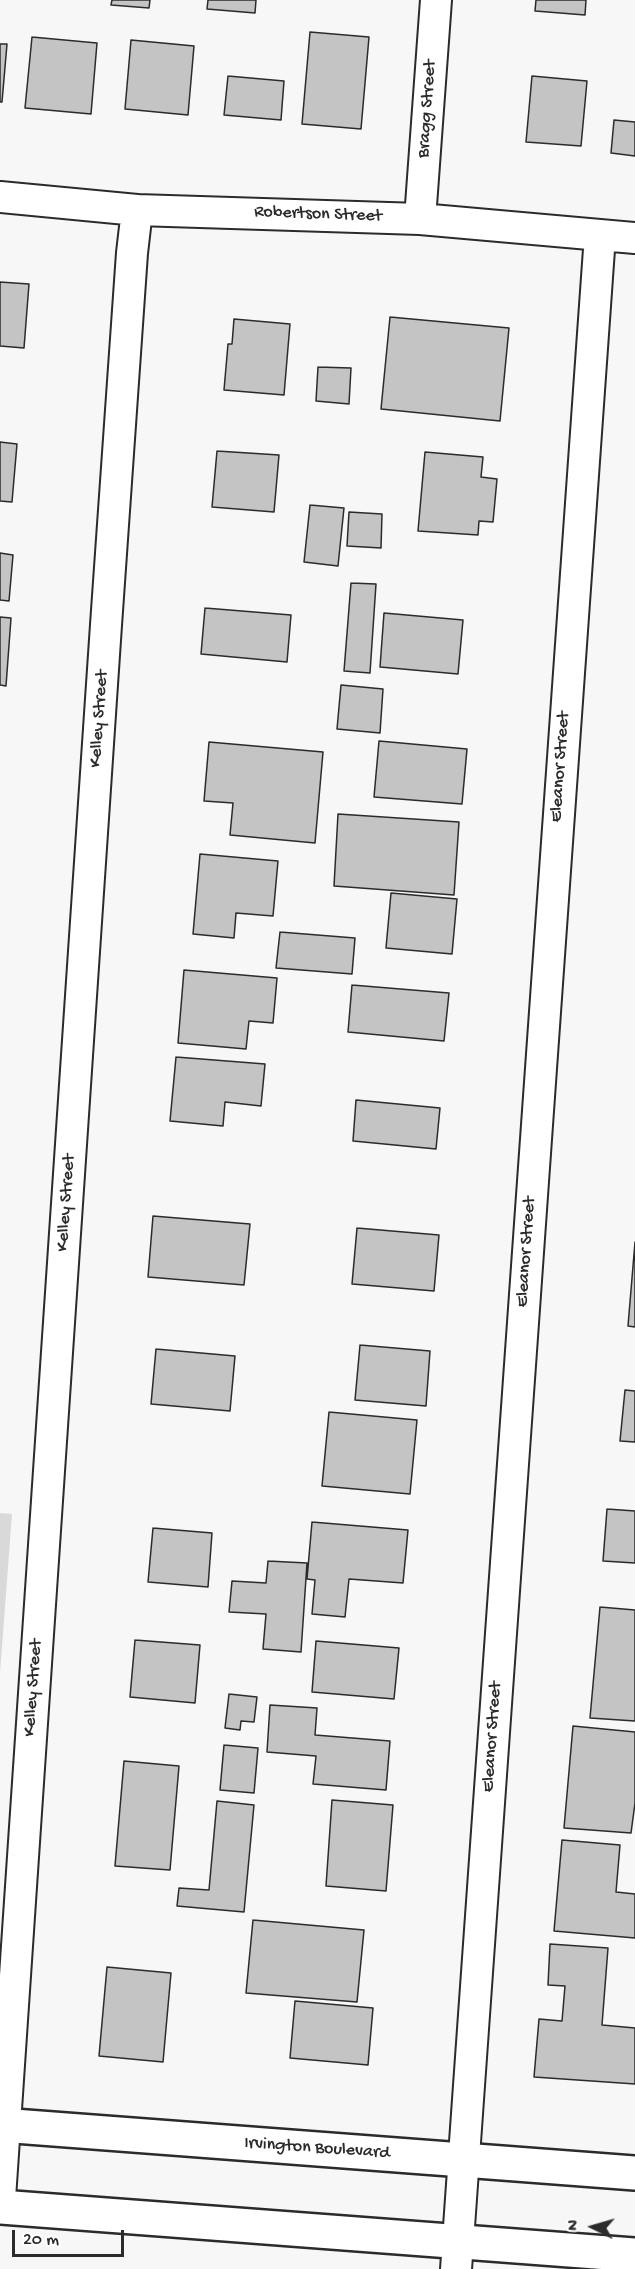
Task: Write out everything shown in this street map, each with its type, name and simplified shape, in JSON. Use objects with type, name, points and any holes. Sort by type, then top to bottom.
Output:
[{"type":"main road","name":"Irvington Boulevard","points":[[3,2126],[635,2173]]},
{"type":"main road","points":[[0,2207],[457,2255],[635,2255]]},
{"type":"street","name":"Bragg Street","points":[[420,219],[436,0]]},
{"type":"street","name":"Robertson Street","points":[[0,197],[137,210],[420,219],[635,238]]},
{"type":"street","name":"Kelley Street","points":[[0,2198],[3,2126],[107,602],[137,210]]},
{"type":"street","name":"Eleanor Street","points":[[457,2255],[600,235]]},
{"type":"shaded area","points":[[0,1513],[12,1514],[0,1673]]},
{"type":"building","points":[[112,0],[150,0],[149,8],[111,5]]},
{"type":"building","points":[[208,0],[256,0],[255,13],[207,9]]},
{"type":"building","points":[[536,0],[586,0],[585,15],[535,11]]},
{"type":"building","points":[[310,32],[369,37],[361,129],[302,124]]},
{"type":"building","points":[[32,37],[97,43],[91,114],[25,108]]},
{"type":"building","points":[[131,40],[194,46],[188,115],[125,109]]},
{"type":"building","points":[[0,44],[7,44],[2,102],[0,102]]},
{"type":"building","points":[[228,76],[284,81],[281,120],[224,115]]},
{"type":"building","points":[[532,76],[587,81],[581,146],[526,142]]},
{"type":"building","points":[[614,120],[635,122],[635,156],[611,153]]},
{"type":"building","points":[[0,282],[29,284],[24,348],[0,346]]},
{"type":"building","points":[[390,317],[509,328],[500,421],[381,409]]},
{"type":"building","points":[[234,319],[290,324],[284,395],[224,390],[228,344],[232,344]]},
{"type":"building","points":[[318,367],[351,368],[349,404],[316,401]]},
{"type":"building","points":[[0,442],[17,444],[12,502],[0,501]]},
{"type":"building","points":[[217,451],[279,455],[274,512],[212,507]]},
{"type":"building","points":[[425,452],[483,457],[481,477],[497,479],[493,522],[479,521],[478,535],[418,531]]},
{"type":"building","points":[[310,505],[344,508],[338,566],[304,562]]},
{"type":"building","points":[[349,512],[382,514],[381,548],[347,546]]},
{"type":"building","points":[[0,553],[13,555],[9,601],[0,600]]},
{"type":"building","points":[[351,583],[376,584],[370,673],[344,671]]},
{"type":"building","points":[[205,608],[291,615],[287,662],[201,654]]},
{"type":"building","points":[[384,613],[463,620],[458,674],[380,667]]},
{"type":"building","points":[[0,617],[11,618],[6,686],[0,685]]},
{"type":"building","points":[[341,685],[383,689],[380,733],[337,729]]},
{"type":"building","points":[[379,741],[467,749],[462,804],[374,797]]},
{"type":"building","points":[[209,742],[323,752],[315,843],[230,835],[233,803],[204,801]]},
{"type":"building","points":[[338,814],[459,822],[454,895],[334,886]]},
{"type":"building","points":[[200,854],[278,861],[273,916],[236,913],[234,938],[193,934]]},
{"type":"building","points":[[391,893],[457,899],[452,954],[386,948]]},
{"type":"building","points":[[280,932],[355,938],[352,974],[276,968]]},
{"type":"building","points":[[184,970],[277,978],[273,1023],[249,1021],[246,1049],[178,1043]]},
{"type":"building","points":[[352,985],[449,993],[444,1041],[348,1032]]},
{"type":"building","points":[[176,1057],[265,1064],[261,1106],[225,1102],[223,1126],[170,1121]]},
{"type":"building","points":[[356,1100],[440,1108],[436,1149],[353,1141]]},
{"type":"building","points":[[153,1216],[250,1224],[244,1285],[148,1277]]},
{"type":"building","points":[[357,1228],[439,1235],[434,1291],[352,1284]]},
{"type":"building","points":[[635,1242],[635,1327],[628,1326]]},
{"type":"building","points":[[360,1345],[430,1351],[426,1406],[355,1400]]},
{"type":"building","points":[[156,1349],[235,1356],[230,1411],[151,1404]]},
{"type":"building","points":[[625,1390],[635,1391],[635,1442],[620,1441]]},
{"type":"building","points":[[329,1412],[417,1420],[410,1494],[322,1486]]},
{"type":"building","points":[[607,1509],[635,1511],[635,1563],[603,1561]]},
{"type":"building","points":[[312,1522],[408,1530],[403,1583],[349,1579],[345,1617],[312,1614],[315,1580],[307,1579]]},
{"type":"building","points":[[153,1528],[212,1533],[208,1587],[148,1582]]},
{"type":"building","points":[[268,1561],[307,1563],[301,1652],[263,1649],[266,1614],[229,1612],[232,1581],[266,1583]]},
{"type":"building","points":[[600,1607],[635,1610],[635,1721],[590,1718]]},
{"type":"building","points":[[135,1640],[200,1645],[195,1703],[130,1697]]},
{"type":"building","points":[[316,1641],[399,1648],[394,1699],[312,1692]]},
{"type":"building","points":[[229,1694],[257,1697],[254,1722],[241,1721],[240,1730],[225,1728]]},
{"type":"building","points":[[270,1705],[317,1708],[315,1735],[390,1741],[386,1790],[313,1784],[316,1756],[267,1752]]},
{"type":"building","points":[[573,1726],[635,1732],[635,1803],[631,1833],[564,1828]]},
{"type":"building","points":[[224,1745],[258,1748],[254,1793],[220,1790]]},
{"type":"building","points":[[124,1761],[179,1766],[170,1870],[115,1866]]},
{"type":"building","points":[[332,1800],[393,1805],[386,1891],[326,1886]]},
{"type":"building","points":[[217,1801],[254,1805],[244,1912],[177,1906],[179,1888],[209,1890]]},
{"type":"building","points":[[562,1840],[620,1845],[616,1892],[635,1894],[635,1938],[554,1931]]},
{"type":"building","points":[[253,1920],[364,1930],[357,2002],[246,1993]]},
{"type":"building","points":[[550,1944],[608,1948],[602,2025],[635,2028],[635,2084],[534,2077],[539,2019],[562,2021],[565,1986],[548,1985]]},
{"type":"building","points":[[107,1967],[171,1973],[163,2062],[99,2056]]},
{"type":"building","points":[[295,2001],[373,2008],[368,2065],[290,2058]]}]
